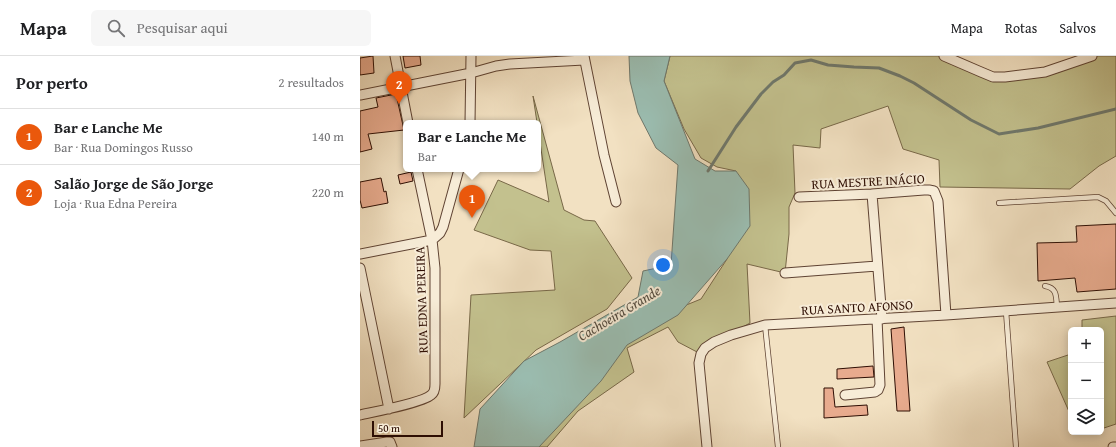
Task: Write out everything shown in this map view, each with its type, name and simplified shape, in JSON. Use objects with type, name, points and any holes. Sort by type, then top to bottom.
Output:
[{"type":"street","points":[[395,56],[407,120]]},
{"type":"street","points":[[470,120],[471,56]]},
{"type":"street","points":[[944,56],[987,75],[1005,78],[1045,72],[1092,56]]},
{"type":"street","points":[[360,95],[401,88],[496,66],[584,58],[604,155],[616,202]]},
{"type":"street","name":"RUA EDNA PEREIRA","points":[[389,409],[424,399],[431,395],[436,384],[435,268],[432,240],[418,172]]},
{"type":"street","points":[[360,254],[432,240],[440,233],[443,227],[458,172]]},
{"type":"street","name":"RUA MESTRE INÁCIO","points":[[799,197],[929,190],[934,192],[937,196],[939,214],[946,315]]},
{"type":"street","points":[[845,395],[875,392],[878,390],[880,385],[878,266],[872,194]]},
{"type":"street","points":[[785,273],[878,266]]},
{"type":"street","points":[[360,268],[389,409],[360,415]]},
{"type":"street","name":"RUA SANTO AFONSO","points":[[707,447],[699,363],[701,354],[705,348],[730,335],[765,325],[946,315],[1116,303]]},
{"type":"street","points":[[360,446],[390,442],[392,447]]},
{"type":"lane","points":[[999,203],[1098,197],[1106,201],[1116,213]]},
{"type":"lane","points":[[1045,286],[1055,290],[1056,307]]},
{"type":"lane","points":[[1006,311],[1016,447]]},
{"type":"lane","points":[[765,325],[778,447]]},
{"type":"shaded area","points":[[670,56],[947,56],[1005,77],[1094,56],[1116,56],[1116,156],[1099,166],[1070,189],[940,187],[939,160],[903,149],[888,106],[821,129],[820,148],[793,145],[795,193],[789,207],[789,234],[785,273],[747,264],[750,323],[697,352],[678,342],[668,327],[627,348],[634,372],[578,411],[547,447],[495,447],[625,330],[701,299],[727,259],[736,171],[717,167],[701,158],[684,129],[664,81]]},
{"type":"shaded area","points":[[533,96],[540,120],[537,120]]},
{"type":"shaded area","points":[[541,125],[564,210],[584,220],[595,221],[632,278],[607,309],[536,350],[464,418],[471,295],[555,290],[551,251],[530,250],[474,230],[498,180],[549,202],[541,149]]},
{"type":"shaded area","points":[[1116,316],[1116,424],[1104,428],[1104,327],[1082,327],[1082,320]]},
{"type":"shaded area","points":[[1068,355],[1068,409],[1047,362]]},
{"type":"water","name":"Cachoeira Grande","points":[[629,56],[670,56],[664,81],[695,159],[715,171],[736,171],[749,189],[750,226],[727,259],[678,315],[627,345],[601,381],[539,447],[474,447],[480,409],[524,361],[638,297],[643,271],[671,265],[678,165],[656,148],[638,113],[630,81]]},
{"type":"building","points":[[373,56],[374,73],[360,75],[360,58]]},
{"type":"building","points":[[403,56],[420,56],[421,65],[405,68]]},
{"type":"building","points":[[396,94],[403,130],[368,134],[372,149],[360,152],[360,111],[378,107],[376,98]]},
{"type":"building","points":[[411,172],[413,181],[400,184],[398,175]]},
{"type":"building","points":[[381,178],[384,192],[386,191],[388,203],[362,208],[360,200],[360,182]]},
{"type":"building","points":[[1116,224],[1116,289],[1077,292],[1075,278],[1038,281],[1037,243],[1077,242],[1076,226]]},
{"type":"building","points":[[904,327],[910,411],[897,411],[891,329]]},
{"type":"building","points":[[873,366],[874,377],[837,379],[837,369]]},
{"type":"building","points":[[824,388],[833,388],[835,407],[867,405],[868,415],[824,418]]},
{"type":"waterway","points":[[708,171],[736,127],[761,94],[773,82],[784,75],[795,63],[811,60],[828,65],[879,68],[900,76],[914,83],[971,120],[999,134],[1038,128],[1116,109]]},
{"type":"place","name":"Salão Jorge de São Jorge","points":[[399,104]]},
{"type":"place","name":"Bar e Lanche Me","points":[[472,218]]}]
